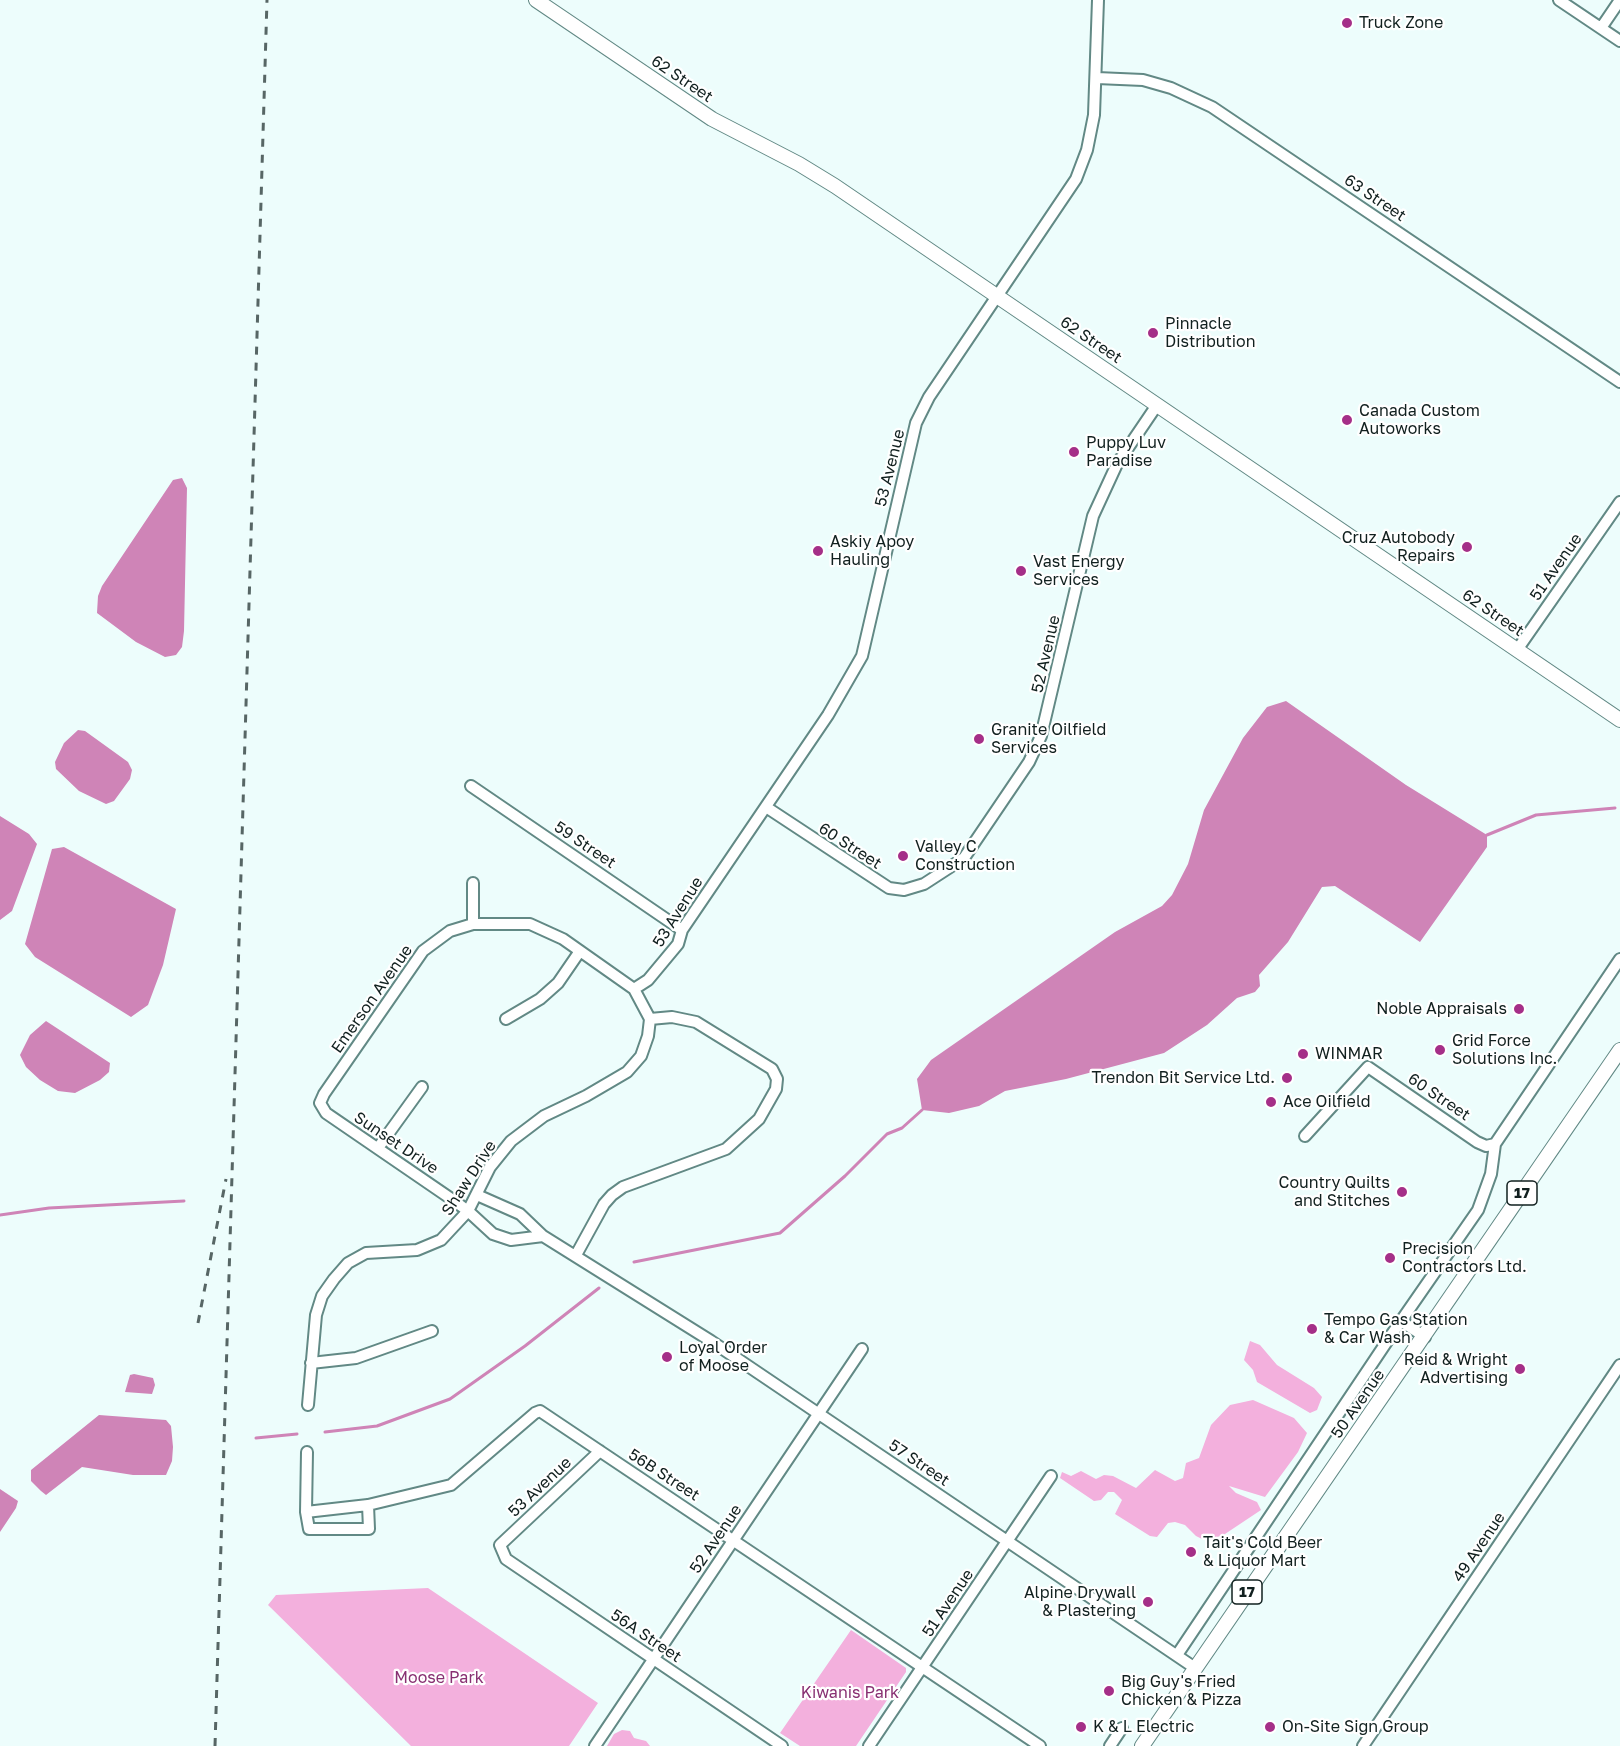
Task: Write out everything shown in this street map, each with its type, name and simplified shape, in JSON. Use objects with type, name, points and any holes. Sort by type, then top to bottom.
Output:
[{"type":"main road","name":"62 Street","points":[[536,0],[712,119],[799,164],[835,186],[1620,720]]},
{"type":"main road","name":"50 Avenue","points":[[1142,1746],[1620,1050]]},
{"type":"street","name":"53 Avenue","points":[[634,990],[663,963],[678,944],[682,930],[828,715],[862,656],[916,423],[928,397],[1076,178],[1092,129],[1097,78],[1098,0]]},
{"type":"street","points":[[1559,0],[1620,41]]},
{"type":"street","points":[[1601,28],[1620,0]]},
{"type":"street","name":"63 Street","points":[[1097,78],[1143,81],[1171,88],[1212,107],[1620,382]]},
{"type":"street","name":"52 Avenue","points":[[924,884],[964,858],[1029,762],[1047,717],[1093,516],[1117,464],[1157,405]]},
{"type":"street","name":"51 Avenue","points":[[1517,650],[1620,502]]},
{"type":"street","name":"59 Street","points":[[471,786],[682,930]]},
{"type":"street","name":"60 Street","points":[[766,807],[889,888],[904,890],[924,884]]},
{"type":"street","points":[[473,883],[473,924],[530,924],[563,939],[634,990],[650,1018],[672,1017],[696,1022],[772,1069],[777,1078],[776,1089],[767,1108],[751,1129],[726,1149],[623,1188],[612,1195],[604,1204],[576,1255],[543,1236],[520,1214],[477,1195]]},
{"type":"street","name":"Emerson Avenue","points":[[326,1113],[320,1103],[324,1094],[423,951],[450,931],[473,924]]},
{"type":"street","points":[[506,1019],[540,999],[558,983],[580,951]]},
{"type":"street","points":[[1177,1655],[1478,1210],[1491,1174],[1495,1144],[1620,959]]},
{"type":"street","name":"Shaw Drive","points":[[308,1406],[316,1315],[322,1296],[348,1263],[377,1250],[417,1250],[430,1246],[452,1230],[468,1211],[490,1167],[511,1141],[544,1116],[586,1096],[627,1071],[641,1056],[648,1036],[650,1018]]},
{"type":"street","name":"60 Street","points":[[1305,1136],[1368,1067],[1478,1142],[1486,1146],[1495,1144]]},
{"type":"street","points":[[378,1148],[422,1087]]},
{"type":"street","name":"Sunset Drive","points":[[326,1113],[468,1211],[494,1234],[511,1240],[543,1236]]},
{"type":"street","name":"57 Street","points":[[576,1255],[819,1414],[1195,1668]]},
{"type":"street","points":[[1401,1321],[1425,1337]]},
{"type":"street","points":[[311,1363],[356,1358],[432,1331]]},
{"type":"street","name":"52 Avenue","points":[[595,1746],[862,1349]]},
{"type":"street","name":"49 Avenue","points":[[1363,1746],[1620,1365]]},
{"type":"street","name":"56B Street","points":[[306,1512],[368,1505],[451,1485],[540,1411],[1040,1746]]},
{"type":"street","name":"53 Avenue","points":[[500,1545],[600,1450]]},
{"type":"street","points":[[307,1452],[306,1512],[309,1529],[369,1529],[368,1505]]},
{"type":"street","name":"51 Avenue","points":[[869,1746],[1051,1476]]},
{"type":"street","name":"56A Street","points":[[500,1545],[506,1559],[782,1746]]},
{"type":"street","points":[[1110,1746],[1122,1728]]},
{"type":"green space","points":[[1250,1341],[1260,1345],[1277,1365],[1314,1388],[1322,1397],[1317,1410],[1310,1413],[1257,1382],[1253,1370],[1244,1360]]},
{"type":"green space","points":[[1253,1400],[1294,1418],[1307,1433],[1298,1452],[1265,1497],[1229,1486],[1236,1493],[1257,1502],[1261,1510],[1222,1536],[1202,1539],[1185,1525],[1175,1522],[1168,1523],[1157,1537],[1150,1536],[1115,1514],[1122,1500],[1114,1492],[1108,1492],[1101,1500],[1094,1501],[1060,1478],[1062,1472],[1071,1476],[1081,1471],[1096,1479],[1104,1475],[1113,1476],[1136,1488],[1155,1470],[1175,1481],[1183,1478],[1186,1463],[1199,1458],[1211,1425],[1230,1405]]},
{"type":"green space","name":"Moose Park","points":[[428,1588],[598,1703],[569,1746],[411,1746],[268,1605],[276,1595]]},
{"type":"green space","name":"Kiwanis Park","points":[[851,1630],[906,1668],[906,1672],[856,1746],[800,1746],[780,1733]]},
{"type":"green space","points":[[622,1730],[630,1731],[634,1738],[646,1741],[650,1746],[607,1746],[614,1734]]},
{"type":"shaded area","points":[[182,478],[187,488],[184,631],[182,647],[176,655],[165,657],[136,642],[97,613],[98,596],[102,586],[173,480]]},
{"type":"shaded area","points":[[1286,701],[1406,785],[1487,835],[1487,847],[1420,942],[1335,886],[1322,887],[1288,942],[1259,975],[1260,986],[1255,992],[1237,998],[1207,1025],[1164,1053],[1066,1079],[1005,1091],[979,1106],[949,1113],[922,1110],[917,1079],[931,1060],[1115,932],[1162,906],[1172,895],[1188,864],[1204,810],[1243,738],[1267,707]]},
{"type":"shaded area","points":[[78,730],[85,731],[128,762],[132,770],[130,779],[114,801],[106,804],[79,791],[56,769],[55,762],[64,743]]},
{"type":"shaded area","points":[[0,816],[29,834],[37,844],[12,911],[0,920]]},
{"type":"shaded area","points":[[64,847],[176,909],[163,965],[148,1005],[131,1017],[35,957],[25,944],[52,849]]},
{"type":"shaded area","points":[[46,1021],[110,1063],[109,1072],[100,1080],[75,1093],[58,1091],[40,1080],[26,1067],[20,1055],[30,1035]]},
{"type":"shaded area","points":[[130,1375],[153,1378],[155,1385],[152,1394],[125,1392]]},
{"type":"shaded area","points":[[99,1415],[166,1420],[171,1426],[173,1447],[172,1461],[166,1475],[133,1475],[82,1467],[46,1495],[31,1481],[31,1470]]},
{"type":"shaded area","points":[[0,1489],[18,1501],[0,1532]]},
{"type":"waterway","points":[[1487,835],[1536,815],[1615,808]]},
{"type":"waterway","points":[[634,1262],[780,1233],[845,1176],[887,1134],[902,1128],[922,1110]]},
{"type":"waterway","points":[[0,1215],[49,1208],[184,1201]]},
{"type":"waterway","points":[[325,1432],[377,1426],[450,1399],[525,1346],[599,1288]]},
{"type":"waterway","points":[[256,1438],[297,1434]]},
{"type":"railway","points":[[215,1746],[267,0]]},
{"type":"railway","points":[[198,1323],[226,1179]]},
{"type":"place","name":"Truck Zone","points":[[1347,23]]},
{"type":"place","name":"Pinnacle Distribution","points":[[1153,333]]},
{"type":"place","name":"Canada Custom Autoworks","points":[[1347,420]]},
{"type":"place","name":"Puppy Luv Paradise","points":[[1074,452]]},
{"type":"place","name":"Cruz Autobody Repairs","points":[[1467,547]]},
{"type":"place","name":"Askiy Apoy Hauling","points":[[818,551]]},
{"type":"place","name":"Vast Energy Services","points":[[1021,571]]},
{"type":"place","name":"Granite Oilfield Services","points":[[979,739]]},
{"type":"place","name":"Valley C Construction","points":[[903,856]]},
{"type":"place","name":"Noble Appraisals","points":[[1519,1009]]},
{"type":"place","name":"Grid Force Solutions Inc.","points":[[1440,1050]]},
{"type":"place","name":"WINMAR","points":[[1303,1054]]},
{"type":"place","name":"Trendon Bit Service Ltd.","points":[[1287,1078]]},
{"type":"place","name":"Ace Oilfield","points":[[1271,1102]]},
{"type":"place","name":"Country Quilts and Stitches","points":[[1402,1192]]},
{"type":"place","name":"Precision Contractors Ltd.","points":[[1390,1258]]},
{"type":"place","name":"Tempo Gas Station & Car Wash","points":[[1312,1329]]},
{"type":"place","name":"Loyal Order of Moose","points":[[667,1357]]},
{"type":"place","name":"Reid & Wright Advertising","points":[[1520,1369]]},
{"type":"place","name":"Tait's Cold Beer & Liquor Mart","points":[[1191,1552]]},
{"type":"place","name":"Alpine Drywall & Plastering","points":[[1148,1602]]},
{"type":"place","name":"Big Guy's Fried Chicken & Pizza","points":[[1109,1691]]},
{"type":"place","name":"K & L Electric","points":[[1081,1727]]},
{"type":"place","name":"On-Site Sign Group","points":[[1270,1727]]}]
